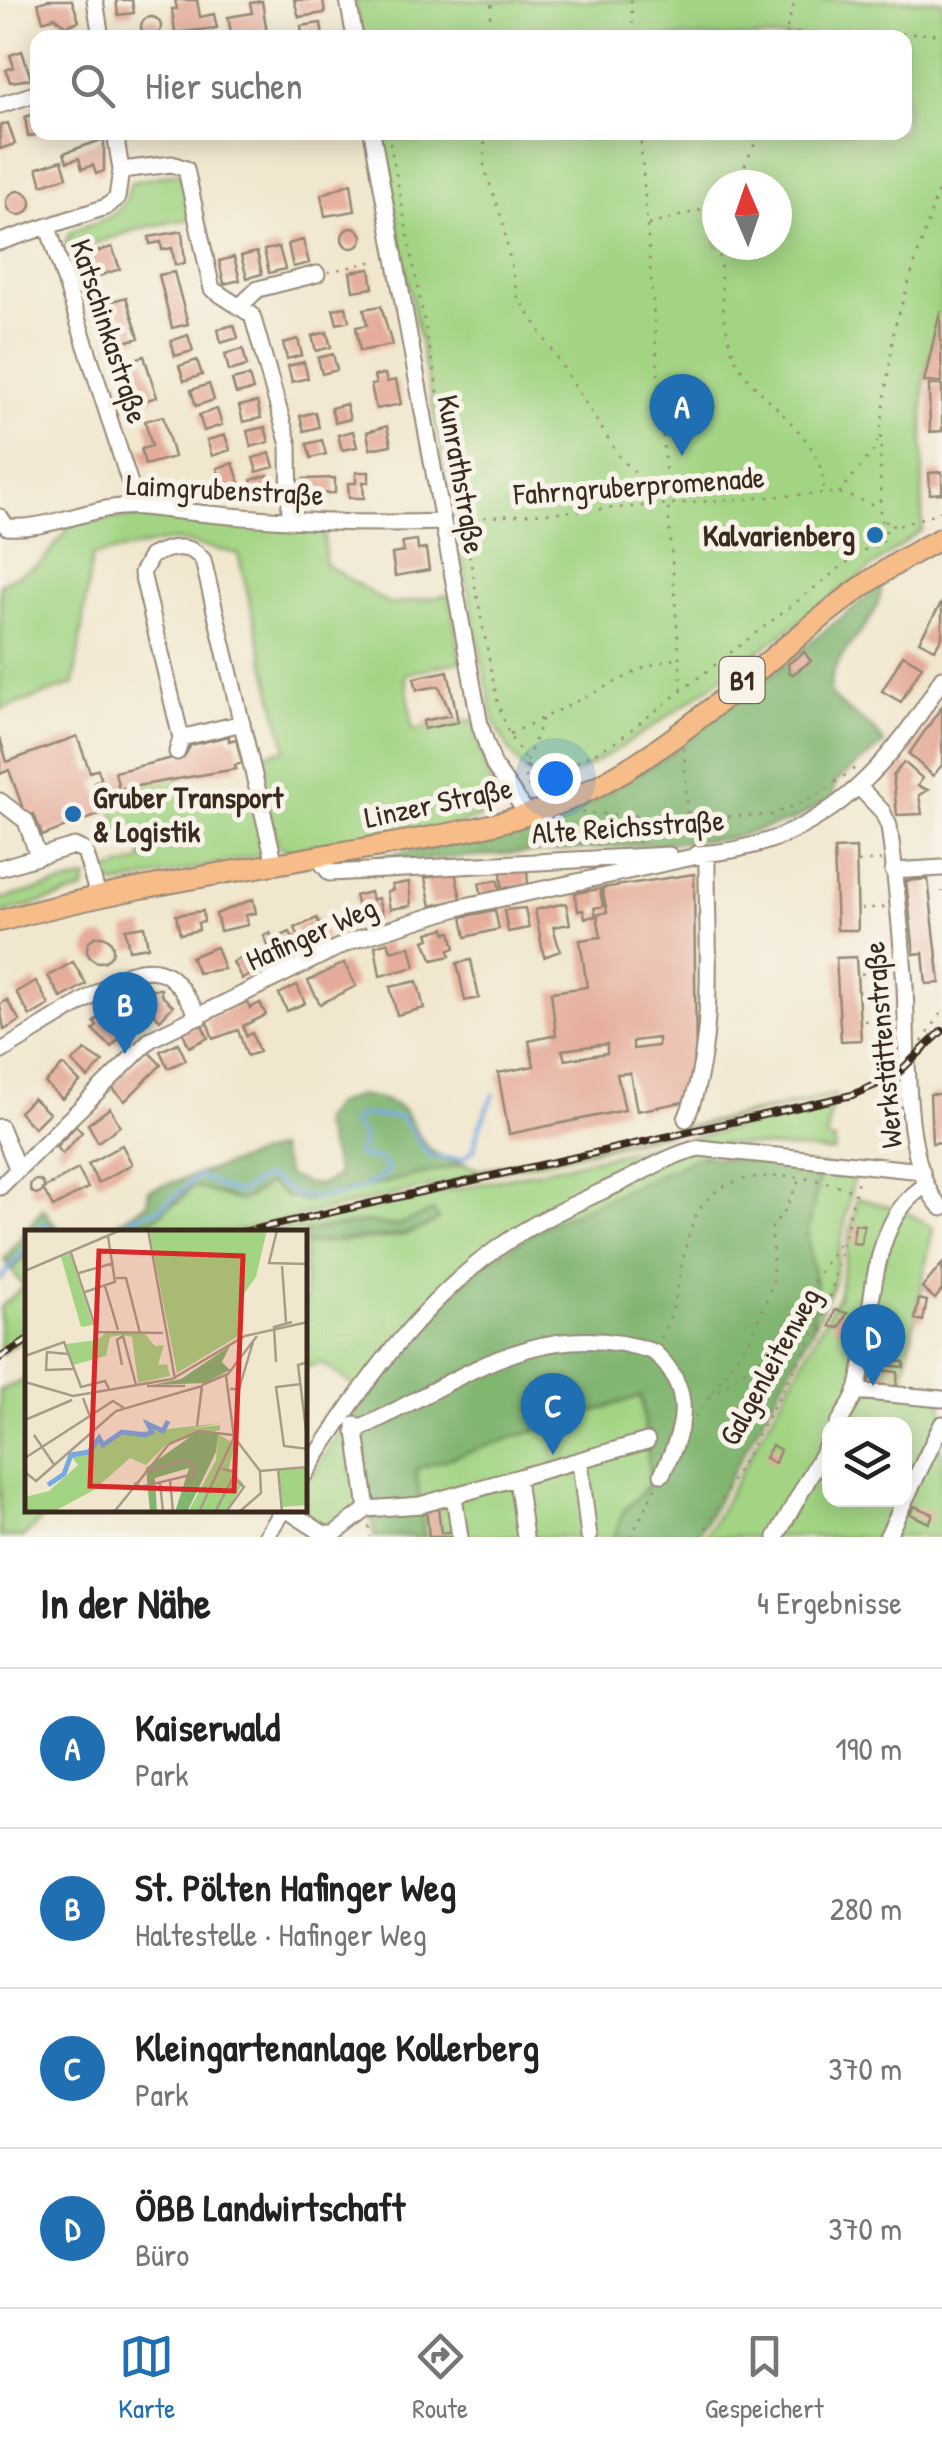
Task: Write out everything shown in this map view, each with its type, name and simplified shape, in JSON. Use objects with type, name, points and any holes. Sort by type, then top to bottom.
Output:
[{"type":"main road","name":"Linzer Straße","points":[[0,921],[98,896],[528,815],[543,801],[651,754],[784,646],[936,541]]},
{"type":"street","points":[[94,0],[100,30]]},
{"type":"street","points":[[348,0],[353,30]]},
{"type":"street","points":[[0,105],[30,95]]},
{"type":"street","points":[[0,242],[106,207],[117,198],[121,170],[117,140]]},
{"type":"street","name":"Kunrathstraße","points":[[373,140],[486,747],[528,815]]},
{"type":"street","points":[[121,170],[172,164],[186,168],[212,288],[252,314],[290,445],[290,521]]},
{"type":"street","name":"Katschinkastraße","points":[[48,226],[132,490],[142,507]]},
{"type":"street","points":[[239,307],[258,289],[317,274]]},
{"type":"street","name":"Laimgrubenstraße","points":[[4,522],[23,528],[80,514],[142,507],[290,521],[442,520]]},
{"type":"street","points":[[242,723],[179,745],[142,573],[151,556],[168,548],[188,548],[203,560],[276,864]]},
{"type":"street","name":"Alte Reichsstraße","points":[[317,857],[330,872],[707,854],[784,833],[860,788],[876,773],[915,724],[942,678]]},
{"type":"street","name":"Werkstättenstraße","points":[[860,788],[882,811],[889,826],[903,970],[905,1055],[923,1178],[942,1208]]},
{"type":"street","points":[[0,801],[26,822],[38,856]]},
{"type":"street","points":[[0,868],[74,846],[86,851],[98,896]]},
{"type":"street","points":[[686,1120],[699,1089],[703,1055],[707,854]]},
{"type":"street","name":"Hafinger Weg","points":[[0,1187],[151,1038],[374,931],[707,854]]},
{"type":"street","points":[[542,860],[544,890]]},
{"type":"street","points":[[893,865],[942,868]]},
{"type":"street","points":[[0,1052],[128,974],[145,968],[161,970],[173,979],[200,1016]]},
{"type":"street","points":[[0,1127],[18,1170]]},
{"type":"street","points":[[308,1470],[353,1402],[438,1300],[487,1256],[542,1220],[671,1157],[720,1148],[923,1178]]},
{"type":"street","points":[[842,1417],[856,1392],[887,1231],[923,1178]]},
{"type":"street","points":[[355,1432],[494,1361],[542,1343],[578,1339],[654,1352],[678,1388],[682,1432],[662,1474]]},
{"type":"street","points":[[856,1392],[942,1399]]},
{"type":"street","points":[[353,1402],[367,1509]]},
{"type":"street","points":[[887,1537],[936,1450],[942,1424]]},
{"type":"street","points":[[288,1512],[324,1534],[334,1534],[367,1509],[454,1496],[647,1441]]},
{"type":"street","points":[[776,1537],[822,1454]]},
{"type":"street","points":[[580,1462],[589,1537]]},
{"type":"street","points":[[517,1478],[525,1537]]},
{"type":"street","points":[[454,1496],[460,1537]]},
{"type":"street","points":[[266,1537],[284,1512]]},
{"type":"path","points":[[489,30],[492,0]]},
{"type":"path","points":[[631,0],[633,30]]},
{"type":"path","points":[[786,30],[795,0]]},
{"type":"path","points":[[912,34],[942,34]]},
{"type":"path","points":[[390,140],[497,700],[508,734],[526,764],[540,776],[549,776],[614,743],[862,552],[882,544],[881,429]]},
{"type":"path","points":[[486,140],[484,167],[502,219],[517,294],[621,459],[666,501]]},
{"type":"path","points":[[641,140],[682,693]]},
{"type":"path","points":[[743,170],[756,140]]},
{"type":"path","points":[[840,493],[875,449],[894,329],[942,178]]},
{"type":"path","points":[[647,226],[702,209]]},
{"type":"path","points":[[317,274],[394,256]]},
{"type":"path","points":[[719,260],[724,306],[743,372],[786,414],[810,448],[824,476],[824,493]]},
{"type":"path","name":"Fahrngruberpromenade","points":[[442,520],[666,501],[824,493],[840,493],[880,507]]},
{"type":"path","points":[[884,522],[892,522],[893,528],[942,511]]},
{"type":"path","points":[[508,734],[648,666],[678,659]]},
{"type":"path","points":[[544,715],[526,764],[526,783],[584,840],[641,842]]},
{"type":"path","points":[[684,742],[688,818]]},
{"type":"path","points":[[543,801],[606,817],[772,814],[815,797],[860,764],[876,773]]},
{"type":"path","points":[[543,801],[549,776]]},
{"type":"path","points":[[858,862],[893,865]]},
{"type":"path","points":[[860,909],[896,906]]},
{"type":"path","points":[[861,974],[903,970]]},
{"type":"path","points":[[905,1055],[920,1045],[942,1012]]},
{"type":"path","points":[[864,1021],[905,1018]]},
{"type":"path","name":"Galgenleitenweg","points":[[701,1537],[827,1310],[854,1191],[862,1176]]},
{"type":"path","points":[[654,1352],[668,1326],[694,1224],[709,1194],[740,1180],[800,1178],[854,1191]]},
{"type":"path","points":[[682,1432],[750,1338],[773,1284],[772,1226],[800,1178]]},
{"type":"path","points":[[706,1402],[766,1355],[792,1322],[846,1232]]},
{"type":"path","points":[[631,1537],[662,1474]]},
{"type":"green space","points":[[354,0],[942,0],[942,304],[924,382],[922,530],[732,671],[620,748],[577,772],[549,781],[539,779],[522,767],[494,722],[380,140],[912,140],[912,30],[360,30]]},
{"type":"green space","points":[[180,172],[194,218],[142,228],[68,252],[65,244],[71,231],[111,216],[123,204],[131,182]]},
{"type":"green space","points":[[137,516],[324,530],[325,564],[390,605],[449,595],[461,661],[405,674],[413,730],[472,720],[499,806],[483,816],[432,830],[290,850],[279,848],[255,757],[286,749],[238,554],[173,540],[92,556],[74,684],[0,710],[0,584],[41,563],[73,523]]},
{"type":"green space","points":[[881,586],[873,614],[838,664],[830,693],[873,729],[884,744],[835,782],[833,797],[794,820],[727,839],[376,863],[376,857],[507,834],[567,817],[670,754]]},
{"type":"green space","points":[[179,779],[184,801],[250,788],[265,849],[261,855],[116,885],[98,874],[143,860],[136,838],[122,841],[106,789]]},
{"type":"green space","points":[[87,878],[83,891],[0,914],[0,899]]},
{"type":"green space","points":[[359,1095],[392,1103],[407,1115],[433,1152],[464,1164],[307,1201],[286,1197],[269,1183],[241,1201],[193,1186],[153,1220],[134,1222],[131,1230],[116,1230],[120,1221],[147,1204],[149,1190],[278,1148],[287,1175],[313,1184],[331,1180],[338,1175],[321,1122],[334,1105]]},
{"type":"green space","points":[[837,1095],[240,1230],[131,1230],[134,1222],[181,1201],[193,1186],[233,1200],[250,1197],[269,1183],[286,1197],[307,1201],[464,1164],[480,1170]]},
{"type":"green space","points":[[831,1107],[827,1139],[835,1141],[834,1152],[721,1143],[357,1388],[322,1363],[308,1366],[308,1244],[392,1237],[439,1218],[396,1226],[367,1222],[308,1231],[270,1230]]},
{"type":"green space","points":[[700,1156],[822,1166],[807,1234],[816,1288],[812,1330],[697,1537],[614,1537],[623,1512],[651,1482],[641,1396],[416,1469],[424,1537],[374,1537],[365,1472],[351,1474],[357,1405],[442,1303],[491,1260],[545,1226]]},
{"type":"green space","points":[[822,1166],[855,1169],[833,1285],[812,1330],[816,1288],[807,1234]]},
{"type":"green space","points":[[857,1198],[903,1210],[933,1228],[901,1391],[942,1395],[942,1432],[935,1447],[942,1450],[942,1537],[705,1537],[838,1296]]},
{"type":"green space","points":[[43,1208],[58,1230],[26,1230]]},
{"type":"green space","points":[[433,1211],[439,1219],[407,1233],[308,1244],[308,1231],[367,1222],[396,1226]]},
{"type":"green space","points":[[25,1232],[25,1255],[12,1270],[4,1260]]},
{"type":"green space","points":[[25,1255],[25,1337],[0,1354],[0,1307],[24,1287],[12,1270]]},
{"type":"green space","points":[[25,1380],[25,1512],[49,1512],[24,1537],[0,1537],[0,1390]]},
{"type":"green space","points":[[642,1395],[651,1483],[623,1512],[614,1537],[424,1537],[416,1469]]},
{"type":"green space","points":[[357,1405],[352,1473],[357,1473],[360,1505],[339,1527],[326,1530],[301,1512],[308,1512],[308,1480]]},
{"type":"building","points":[[72,0],[79,21],[66,26],[55,17],[43,21],[38,3]]},
{"type":"building","points":[[116,0],[132,0],[134,13],[118,15]]},
{"type":"building","points":[[175,0],[197,0],[200,17],[214,14],[217,28],[175,30],[172,9],[177,9]]},
{"type":"building","points":[[294,0],[323,0],[325,13],[299,17]]},
{"type":"building","points":[[262,1],[267,30],[230,30],[228,17],[252,13],[250,3]]},
{"type":"building","points":[[147,17],[155,17],[161,30],[141,30]]},
{"type":"building","points":[[321,23],[322,30],[302,30],[301,26]]},
{"type":"building","points":[[22,51],[30,79],[10,82],[6,70],[14,67],[10,55]]},
{"type":"building","points":[[30,115],[28,137],[25,117]]},
{"type":"building","points":[[8,123],[15,144],[0,149],[0,125]]},
{"type":"building","points":[[104,140],[104,171],[96,174],[93,165],[82,169],[79,158],[67,162],[64,153]]},
{"type":"building","points":[[62,160],[67,177],[42,185],[37,168]]},
{"type":"building","points":[[351,183],[355,211],[325,216],[321,195]]},
{"type":"building","points":[[19,191],[31,203],[19,215],[7,203]]},
{"type":"building","points":[[352,228],[362,238],[352,248],[342,238]]},
{"type":"building","points":[[182,231],[185,263],[175,265],[172,248],[162,250],[161,242],[150,244],[149,237]]},
{"type":"building","points":[[303,240],[309,263],[293,267],[288,244]]},
{"type":"building","points":[[112,247],[120,269],[87,280],[80,257]]},
{"type":"building","points":[[279,247],[285,269],[269,273],[264,250]]},
{"type":"building","points":[[257,252],[262,274],[247,278],[241,256]]},
{"type":"building","points":[[234,257],[240,280],[224,284],[219,261]]},
{"type":"building","points":[[370,269],[373,288],[353,291],[350,272]]},
{"type":"building","points":[[174,272],[188,324],[172,328],[159,275]]},
{"type":"building","points":[[126,297],[139,338],[110,346],[106,330],[116,327],[109,302]]},
{"type":"building","points":[[381,306],[392,345],[360,351],[356,327],[367,325],[364,309]]},
{"type":"building","points":[[346,307],[349,321],[337,324],[333,309]]},
{"type":"building","points":[[940,311],[942,382],[924,382]]},
{"type":"building","points":[[234,325],[238,338],[221,343],[218,329]]},
{"type":"building","points":[[327,332],[331,347],[316,351],[312,336]]},
{"type":"building","points":[[188,335],[193,351],[175,356],[171,341]]},
{"type":"building","points":[[298,339],[302,355],[287,359],[283,343]]},
{"type":"building","points":[[243,349],[247,366],[229,371],[225,354]]},
{"type":"building","points":[[333,354],[337,370],[322,374],[318,358]]},
{"type":"building","points":[[144,356],[157,397],[128,406],[124,390],[134,386],[127,361]]},
{"type":"building","points":[[197,360],[202,375],[184,381],[179,366]]},
{"type":"building","points":[[304,362],[308,378],[292,382],[288,366]]},
{"type":"building","points":[[385,374],[387,382],[396,380],[401,404],[376,409],[371,385],[376,384],[374,376]]},
{"type":"building","points":[[249,376],[253,390],[236,394],[232,380]]},
{"type":"building","points":[[209,384],[214,400],[196,406],[191,390]]},
{"type":"building","points":[[929,385],[942,385],[942,431],[930,432]]},
{"type":"building","points":[[257,402],[261,418],[243,422],[239,406]]},
{"type":"building","points":[[346,404],[350,419],[335,423],[331,408]]},
{"type":"building","points":[[217,409],[222,425],[204,431],[199,415]]},
{"type":"building","points":[[315,412],[319,427],[304,431],[300,416]]},
{"type":"building","points":[[163,416],[174,457],[145,465],[141,449],[152,446],[145,421]]},
{"type":"building","points":[[387,426],[391,445],[370,449],[367,432]]},
{"type":"building","points":[[265,427],[269,442],[251,447],[247,431]]},
{"type":"building","points":[[353,431],[357,447],[342,450],[338,435]]},
{"type":"building","points":[[225,435],[230,450],[212,456],[207,440]]},
{"type":"building","points":[[322,440],[326,454],[311,458],[307,444]]},
{"type":"building","points":[[270,453],[274,467],[257,472],[253,458]]},
{"type":"building","points":[[233,463],[242,489],[226,495],[217,468]]},
{"type":"building","points":[[356,472],[369,472],[369,482],[363,482],[364,498],[349,498],[348,483],[356,483]]},
{"type":"building","points":[[942,472],[942,493],[930,494],[929,473]]},
{"type":"building","points":[[268,475],[272,489],[257,497],[251,480]]},
{"type":"building","points":[[335,478],[335,493],[304,494],[304,479]]},
{"type":"building","points":[[417,540],[418,550],[426,549],[429,570],[395,576],[392,554],[404,552],[402,542]]},
{"type":"building","points":[[942,602],[942,637],[935,649],[919,641]]},
{"type":"building","points":[[804,652],[811,661],[793,674],[789,672],[788,664]]},
{"type":"building","points":[[903,655],[922,666],[901,702],[882,691]]},
{"type":"building","points":[[448,671],[458,722],[424,729],[423,721],[451,715],[439,686],[417,690],[414,678]]},
{"type":"building","points":[[942,706],[942,765],[933,776],[909,754]]},
{"type":"building","points":[[77,736],[90,772],[98,769],[101,779],[94,782],[107,812],[42,836],[34,814],[26,817],[9,770],[0,774],[0,738],[7,762]]},
{"type":"building","points":[[229,736],[229,741],[236,739],[242,763],[235,765],[236,769],[119,789],[115,772],[185,755],[191,745]]},
{"type":"building","points":[[904,762],[922,778],[918,786],[928,790],[919,795],[922,814],[897,815],[893,776]]},
{"type":"building","points":[[856,848],[858,930],[837,930],[834,849]]},
{"type":"building","points":[[527,868],[528,886],[502,888],[501,870]]},
{"type":"building","points":[[455,872],[461,899],[431,906],[425,878]]},
{"type":"building","points":[[694,874],[696,1069],[688,1101],[637,1111],[630,1073],[617,1074],[625,1110],[509,1134],[498,1073],[534,1066],[529,1041],[556,1035],[551,992],[587,987],[580,940],[601,937],[597,915],[607,912],[602,888]],"holes":[[[658,1038],[658,1046],[633,1049],[633,1041]],[[607,1044],[607,1053],[565,1060],[562,1050]]]},
{"type":"building","points":[[928,879],[940,983],[926,984],[923,953],[914,954],[906,881]]},
{"type":"building","points":[[498,880],[500,893],[482,896],[479,883]]},
{"type":"building","points":[[409,882],[411,906],[390,909],[387,892],[393,890],[392,885]]},
{"type":"building","points":[[600,889],[603,906],[594,908],[596,916],[585,918],[583,910],[578,911],[575,893]]},
{"type":"building","points":[[370,892],[372,900],[378,898],[383,917],[362,922],[355,896]]},
{"type":"building","points":[[253,899],[256,913],[246,915],[248,925],[220,931],[216,914]]},
{"type":"building","points":[[566,903],[570,924],[553,927],[560,951],[544,957],[535,910]]},
{"type":"building","points":[[525,908],[529,928],[508,932],[504,910]]},
{"type":"building","points":[[495,910],[499,929],[466,937],[462,917]]},
{"type":"building","points":[[203,911],[204,922],[198,923],[199,930],[180,934],[176,915]]},
{"type":"building","points":[[317,918],[326,939],[304,949],[295,928]]},
{"type":"building","points":[[144,926],[148,947],[129,950],[125,929]]},
{"type":"building","points":[[445,928],[446,933],[451,932],[455,948],[449,950],[450,956],[433,960],[424,941],[430,939],[428,933]]},
{"type":"building","points":[[290,932],[299,952],[275,963],[264,936],[270,933],[273,940]]},
{"type":"building","points":[[100,936],[109,940],[113,949],[109,958],[100,962],[91,958],[87,949],[91,940]]},
{"type":"building","points":[[388,942],[391,951],[410,946],[415,967],[380,976],[375,946]]},
{"type":"building","points":[[216,947],[224,969],[198,973],[191,957]]},
{"type":"building","points":[[251,953],[259,970],[242,979],[233,962]]},
{"type":"building","points":[[856,957],[861,1040],[841,1041],[836,958]]},
{"type":"building","points":[[471,960],[479,998],[465,1001],[457,963]]},
{"type":"building","points":[[73,962],[86,984],[61,998],[48,976]]},
{"type":"building","points":[[344,963],[356,986],[320,1004],[308,981]]},
{"type":"building","points":[[36,981],[49,1005],[30,1016],[16,992]]},
{"type":"building","points":[[417,981],[424,1008],[397,1015],[390,987]]},
{"type":"building","points":[[297,985],[305,1003],[287,1011],[279,994]]},
{"type":"building","points":[[135,989],[161,989],[161,995],[173,1006],[160,1020],[151,1010],[135,1010]]},
{"type":"building","points":[[7,1000],[20,1021],[4,1030],[0,1004]]},
{"type":"building","points":[[247,1002],[250,1008],[260,1003],[266,1015],[243,1026],[246,1036],[252,1033],[259,1052],[247,1056],[238,1030],[213,1039],[206,1018]]},
{"type":"building","points":[[109,1007],[130,1028],[111,1047],[93,1030],[97,1026],[94,1022]]},
{"type":"building","points":[[200,1021],[208,1038],[189,1047],[182,1030]]},
{"type":"building","points":[[178,1043],[186,1060],[168,1068],[160,1051]]},
{"type":"building","points":[[85,1050],[103,1062],[88,1078],[72,1062]]},
{"type":"building","points":[[148,1051],[161,1065],[125,1101],[111,1087]]},
{"type":"building","points":[[63,1065],[80,1082],[62,1099],[45,1083]]},
{"type":"building","points":[[930,1094],[942,1094],[942,1142],[932,1143]]},
{"type":"building","points":[[33,1098],[49,1113],[34,1128],[19,1112]]},
{"type":"building","points":[[110,1108],[120,1126],[98,1142],[88,1124]]},
{"type":"building","points":[[76,1126],[82,1132],[62,1154],[56,1147]]},
{"type":"building","points":[[122,1145],[132,1164],[98,1183],[88,1164]]},
{"type":"building","points":[[78,1169],[88,1188],[53,1207],[43,1189]]},
{"type":"building","points":[[37,1180],[44,1187],[37,1194],[30,1187]]},
{"type":"building","points":[[855,1224],[864,1225],[861,1244],[852,1243]]},
{"type":"building","points":[[942,1264],[942,1290],[935,1299],[922,1288]]},
{"type":"building","points":[[919,1299],[927,1301],[923,1321],[915,1319]]},
{"type":"building","points":[[835,1310],[847,1313],[839,1328],[830,1326]]},
{"type":"building","points":[[864,1358],[904,1362],[904,1367],[864,1363]]},
{"type":"building","points":[[870,1369],[898,1372],[896,1391],[868,1389]]},
{"type":"building","points":[[772,1445],[780,1450],[775,1463],[765,1458]]},
{"type":"building","points":[[914,1506],[933,1514],[929,1523],[910,1514]]},
{"type":"building","points":[[438,1507],[441,1533],[455,1531],[456,1537],[429,1537],[426,1508]]},
{"type":"waterway","points":[[124,1230],[129,1219],[161,1208],[197,1177],[237,1192],[267,1177],[298,1195],[313,1198],[349,1192],[372,1183],[388,1170],[382,1160],[357,1155],[364,1137],[352,1123],[359,1115],[401,1117],[431,1157],[463,1159],[474,1149],[494,1094]]},
{"type":"waterway","points":[[39,1230],[44,1223],[53,1230]]},
{"type":"waterway","points":[[0,1279],[25,1250]]},
{"type":"railway","points":[[252,1230],[852,1095],[894,1077],[942,1031]]},
{"type":"railway","points":[[0,1358],[25,1342]]},
{"type":"place","name":"Kaiserwald","points":[[682,456]]},
{"type":"place","name":"Kalvarienberg","points":[[875,535]]},
{"type":"place","name":"Gruber Transport & Logistik","points":[[73,814]]},
{"type":"place","name":"St. Pölten Hafinger Weg","points":[[125,1054]]},
{"type":"place","name":"ÖBB Landwirtschaft","points":[[873,1386]]},
{"type":"place","name":"Kleingartenanlage Kollerberg","points":[[553,1455]]}]
